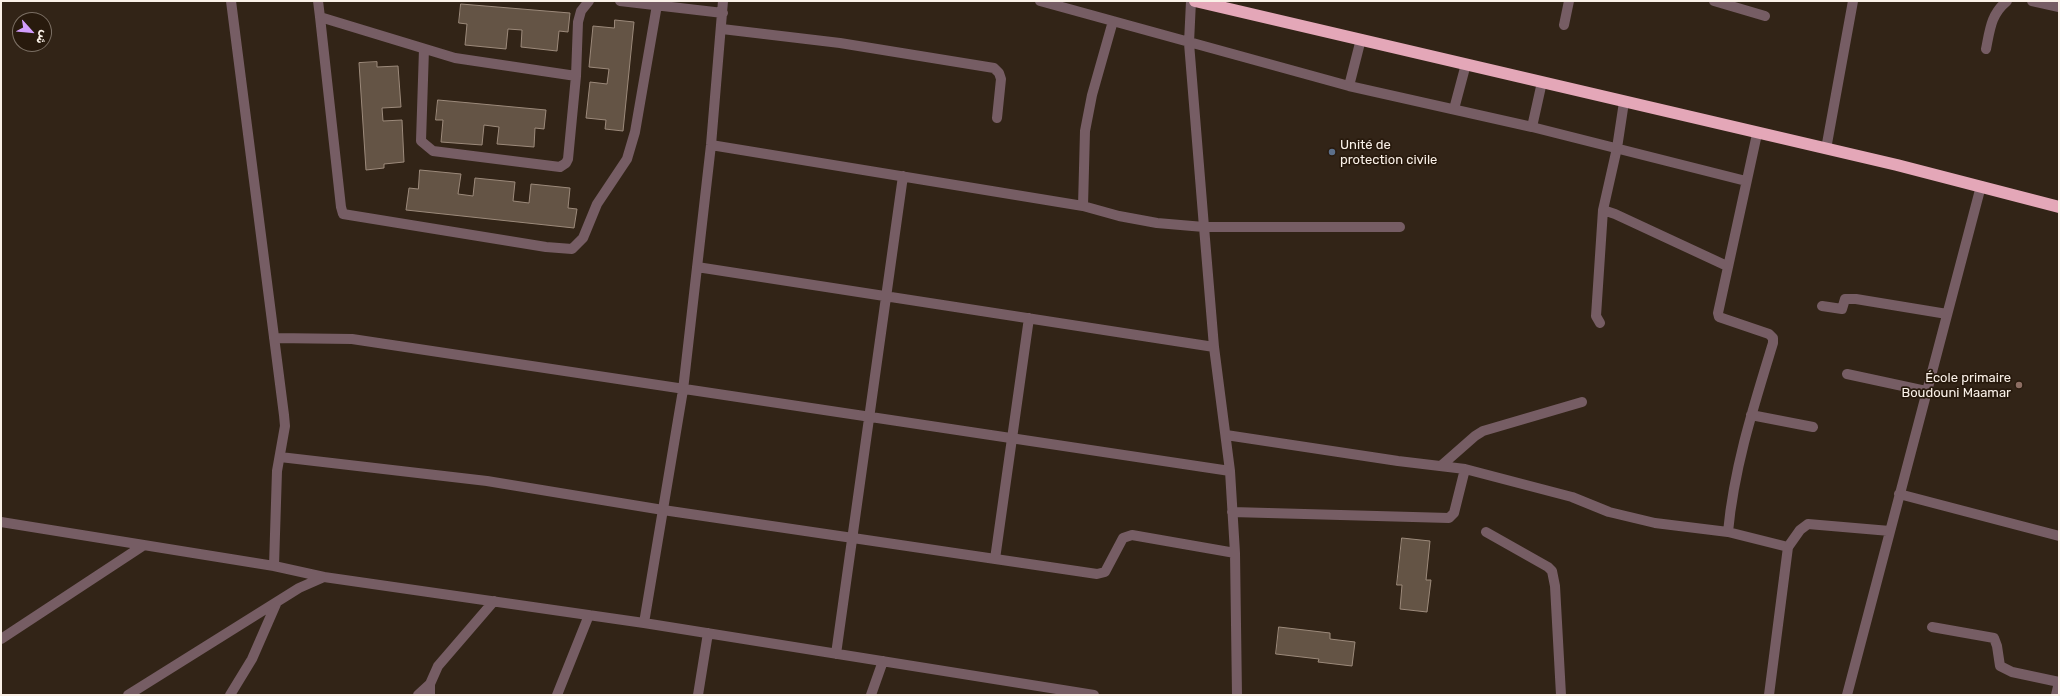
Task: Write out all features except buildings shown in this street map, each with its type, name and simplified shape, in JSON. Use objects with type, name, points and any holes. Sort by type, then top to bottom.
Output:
[{"type":"highway","points":[[1195,1],[1826,149],[1981,186],[2059,207]]},
{"type":"street","points":[[231,1],[285,426],[277,471],[274,566]]},
{"type":"street","points":[[318,1],[341,207],[344,214],[546,247],[572,248],[583,238],[596,204],[627,160],[635,132],[658,5]]},
{"type":"street","points":[[424,49],[421,141],[433,151],[560,168],[568,159],[576,76],[578,22],[580,11],[589,1]]},
{"type":"street","points":[[620,1],[722,12]]},
{"type":"street","points":[[644,623],[683,390],[711,144],[722,29],[723,1]]},
{"type":"street","points":[[1040,1],[1349,86],[1532,127],[1746,181]]},
{"type":"street","points":[[1191,1],[1189,43],[1204,227],[1214,347],[1230,471],[1235,553],[1237,695]]},
{"type":"street","points":[[1564,25],[1569,1]]},
{"type":"street","points":[[1714,1],[1764,16]]},
{"type":"street","points":[[1826,149],[1853,1]]},
{"type":"street","points":[[1986,49],[1990,27],[1998,8],[2007,1]]},
{"type":"street","points":[[2032,1],[2059,7]]},
{"type":"street","points":[[320,17],[455,58],[576,76]]},
{"type":"street","points":[[1082,206],[1085,131],[1092,95],[1113,21]]},
{"type":"street","points":[[722,29],[840,43],[994,68],[1001,79],[997,118]]},
{"type":"street","points":[[1349,86],[1361,39]]},
{"type":"street","points":[[1454,109],[1466,64]]},
{"type":"street","points":[[1532,127],[1542,82]]},
{"type":"street","points":[[1600,323],[1596,316],[1603,210],[1618,148],[1624,102]]},
{"type":"street","points":[[1728,532],[1732,498],[1751,415],[1773,338],[1769,334],[1719,317],[1719,304],[1757,134]]},
{"type":"street","points":[[711,144],[1082,206],[1119,216],[1157,223],[1204,227],[1400,227]]},
{"type":"street","points":[[836,654],[851,538],[887,297],[903,176]]},
{"type":"street","points":[[1847,695],[1981,186]]},
{"type":"street","points":[[1603,210],[1615,214],[1727,266]]},
{"type":"street","points":[[697,267],[1214,347]]},
{"type":"street","points":[[1822,306],[1842,309],[1846,299],[1856,299],[1947,314]]},
{"type":"street","points":[[995,559],[1011,439],[1030,318]]},
{"type":"street","points":[[274,338],[352,339],[869,418],[1230,471]]},
{"type":"street","points":[[1847,374],[1926,391]]},
{"type":"street","points":[[1442,466],[1475,436],[1483,431],[1582,402]]},
{"type":"street","points":[[1751,415],[1813,427]]},
{"type":"street","points":[[1226,435],[1398,461],[1465,469],[1572,497],[1609,512],[1655,523],[1728,532],[1788,547]]},
{"type":"street","points":[[280,457],[487,481],[663,510],[1101,574],[1105,572],[1123,538],[1132,535],[1235,553]]},
{"type":"street","points":[[1232,512],[1449,518],[1454,513],[1465,469]]},
{"type":"street","points":[[1899,494],[2059,536]]},
{"type":"street","points":[[1,522],[274,566],[324,577],[644,623],[1094,695]]},
{"type":"street","points":[[1769,695],[1788,547],[1800,530],[1808,524],[1890,531]]},
{"type":"street","points":[[1486,532],[1540,562],[1552,571],[1555,586],[1561,695]]},
{"type":"street","points":[[1,639],[144,545]]},
{"type":"street","points":[[128,695],[276,604],[299,588],[324,577]]},
{"type":"street","points":[[418,695],[430,684],[438,666],[494,601]]},
{"type":"street","points":[[230,695],[252,659],[276,604]]},
{"type":"street","points":[[557,695],[589,615]]},
{"type":"street","points":[[1932,627],[1994,638],[1997,646],[2000,666],[2012,672],[2059,682],[2056,695]]},
{"type":"street","points":[[698,695],[708,633]]},
{"type":"street","points":[[871,695],[883,661]]},
{"type":"street","points":[[430,684],[430,695]]},
{"type":"place","name":"Unité de protection civile","points":[[1332,152]]},
{"type":"place","name":"École primaire Boudouni Maamar","points":[[2019,385]]}]
